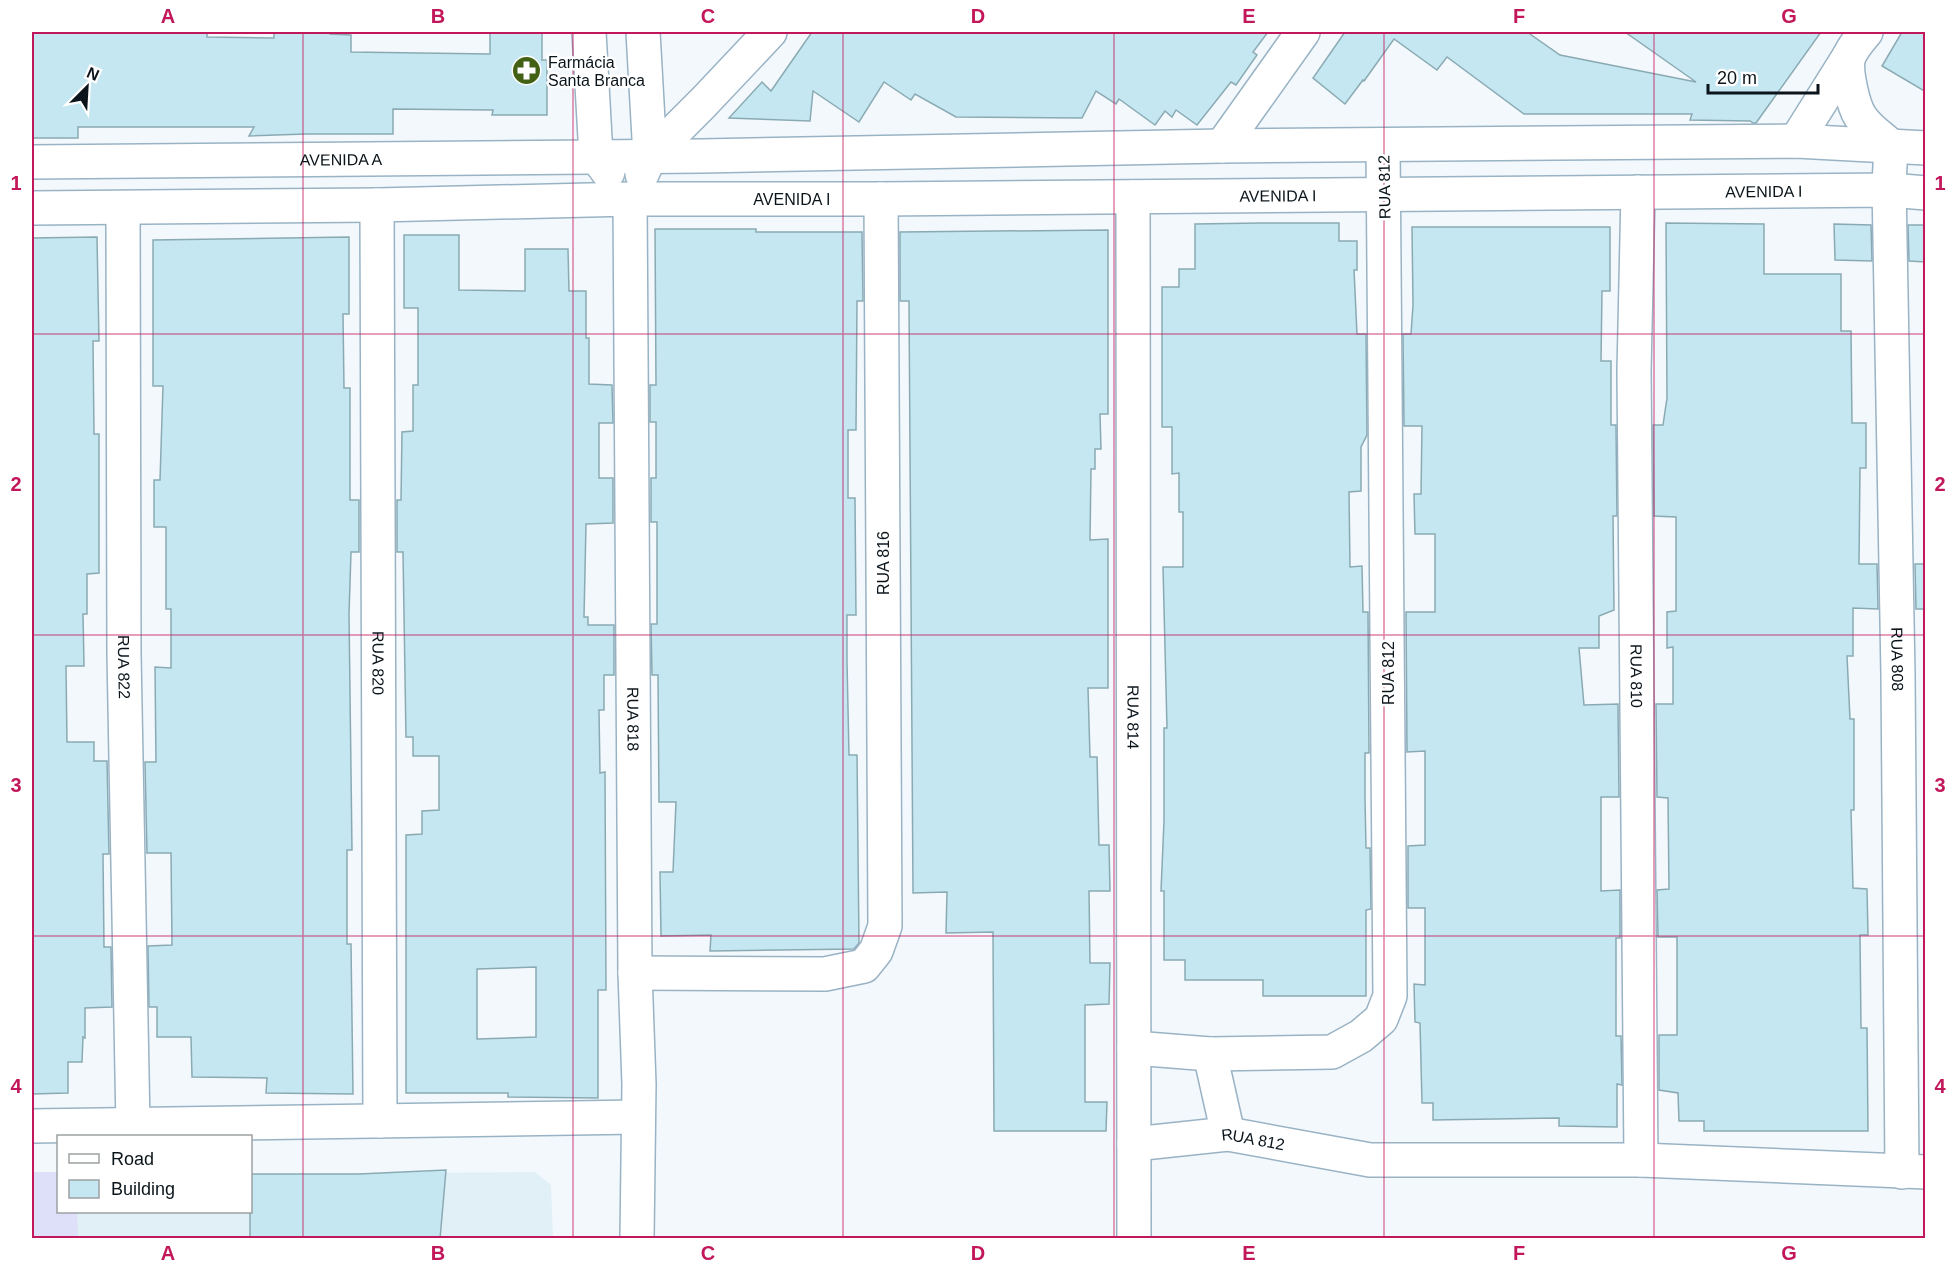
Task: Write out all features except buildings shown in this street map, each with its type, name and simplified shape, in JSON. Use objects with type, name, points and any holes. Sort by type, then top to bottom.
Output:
[{"type":"street","points":[[589,32],[596,156],[630,199]]},
{"type":"street","points":[[643,32],[650,156]]},
{"type":"street","points":[[630,199],[650,156],[770,32]]},
{"type":"street","points":[[1222,146],[1303,32]]},
{"type":"street","points":[[1796,141],[1866,32]]},
{"type":"street","points":[[1848,58],[1848,77],[1859,115],[1891,146]]},
{"type":"street","points":[[650,156],[1222,146],[1796,141],[1926,148]]},
{"type":"street","name":"RUA 812","points":[[1134,1048],[1210,1054],[1332,1052],[1361,1036],[1381,1019],[1390,996],[1383,145]]},
{"type":"street","name":"RUA 808","points":[[1891,146],[1898,675],[1914,1172]]},
{"type":"street","name":"AVENIDA A","points":[[32,162],[650,156]]},
{"type":"street","points":[[165,207],[166,161]]},
{"type":"street","name":"AVENIDA I","points":[[630,199],[881,200],[1890,190],[1926,193]]},
{"type":"street","name":"RUA 810","points":[[1638,192],[1634,382],[1641,1161]]},
{"type":"street","name":"RUA 814","points":[[1133,197],[1134,1239]]},
{"type":"street","points":[[32,208],[376,205],[630,199]]},
{"type":"street","name":"RUA 818","points":[[630,199],[635,973],[639,1084],[637,1239]]},
{"type":"street","name":"RUA 816","points":[[635,973],[825,974],[864,966],[876,951],[885,926],[881,200]]},
{"type":"street","name":"RUA 820","points":[[376,205],[380,1121]]},
{"type":"street","name":"RUA 822","points":[[123,208],[124,654],[133,1126]]},
{"type":"street","points":[[1210,1054],[1228,1134]]},
{"type":"street","points":[[32,1126],[638,1117]]},
{"type":"street","name":"RUA 812","points":[[1134,1144],[1228,1134],[1370,1160],[1641,1161],[1914,1172]]},
{"type":"shaded area","points":[[32,1172],[57,1172],[57,1213],[252,1213],[252,1174],[535,1172],[551,1185],[553,1238],[32,1238]]},
{"type":"shaded area","points":[[32,1172],[57,1172],[57,1213],[77,1213],[78,1238],[32,1238]]},
{"type":"place","name":"Farmácia Santa Branca","points":[[527,71]]}]
